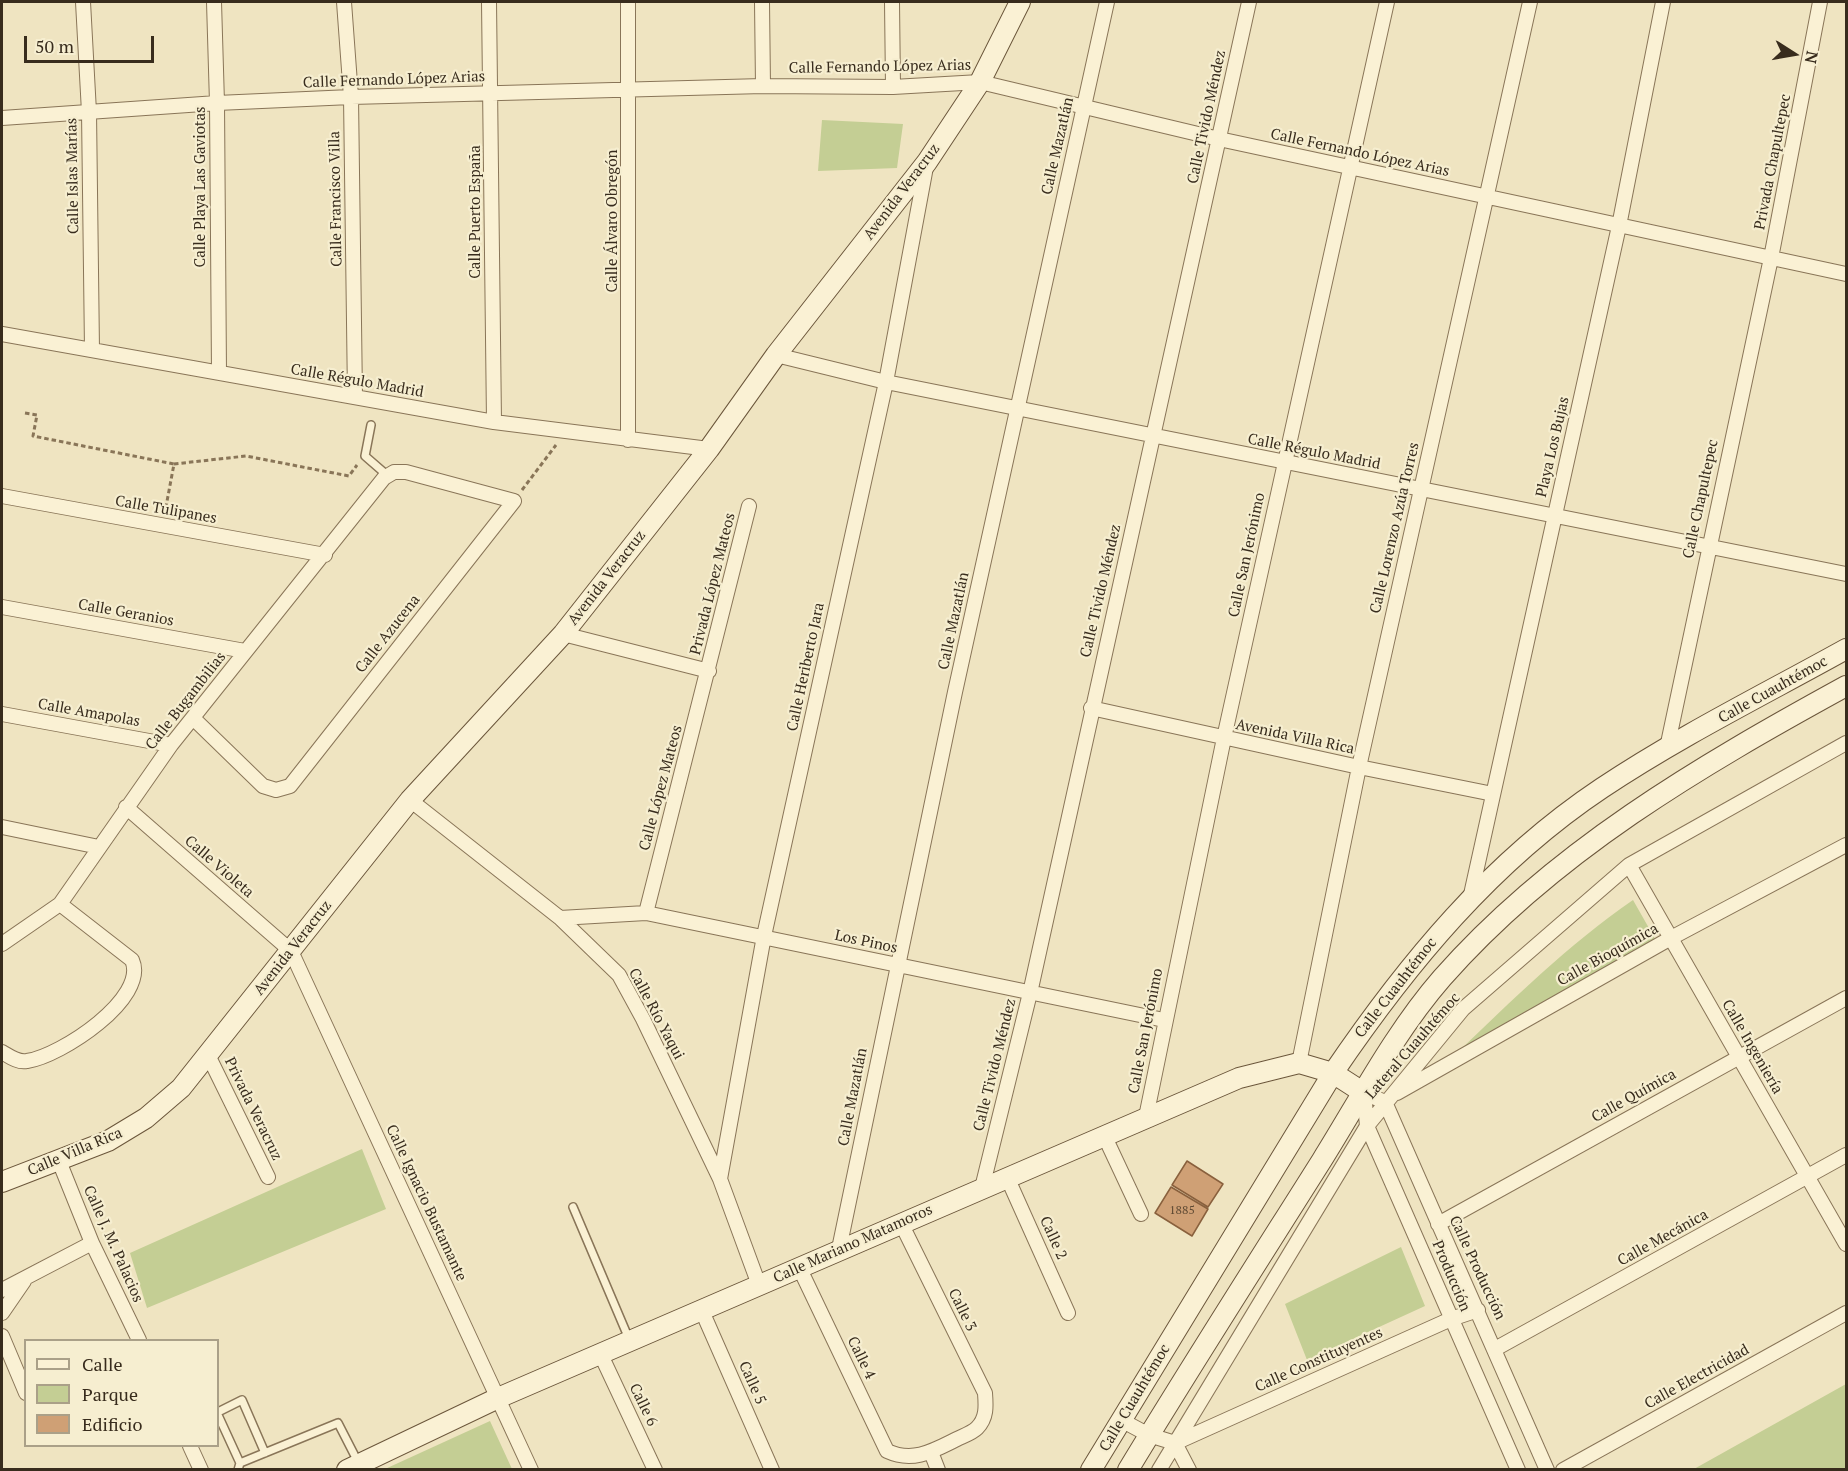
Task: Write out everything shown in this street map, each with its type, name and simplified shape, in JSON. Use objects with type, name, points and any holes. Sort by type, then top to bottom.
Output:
[{"type":"main road","name":"Avenida Veracruz","points":[[146,1118],[181,1088],[410,800],[563,634],[709,449],[776,355],[927,162],[980,82],[1020,2]]},
{"type":"main road","name":"Calle Cuauhtémoc","points":[[1091,1470],[1333,1073],[1375,1011],[1425,948],[1470,899],[1560,819],[1601,789],[1667,748],[1846,649]]},
{"type":"main road","name":"Calle Cuauhtémoc","points":[[1128,1470],[1364,1093],[1442,979],[1547,878],[1602,834],[1665,789],[1846,686]]},
{"type":"main road","points":[[1299,1063],[1333,1073],[1364,1093]]},
{"type":"main road","name":"Calle Mariano Matamoros","points":[[353,1467],[498,1398],[1104,1135],[1239,1078],[1299,1063]]},
{"type":"main road","name":"Calle Villa Rica","points":[[2,1182],[108,1141],[146,1118]]},
{"type":"street","name":"Calle Islas Marías","points":[[83,2],[89,112],[92,350]]},
{"type":"street","name":"Calle Playa Las Gaviotas","points":[[214,2],[219,373]]},
{"type":"street","name":"Calle Francisco Villa","points":[[344,2],[351,97],[355,397]]},
{"type":"street","name":"Calle Puerto España","points":[[489,2],[492,93],[494,422]]},
{"type":"street","name":"Calle Álvaro Obregón","points":[[628,2],[630,91],[628,440]]},
{"type":"street","points":[[762,2],[763,86]]},
{"type":"street","points":[[892,2],[893,87]]},
{"type":"street","name":"Calle Mazatlán","points":[[839,1249],[897,965],[1107,2]]},
{"type":"street","name":"Calle Tivido Méndez","points":[[982,1188],[1030,993],[1091,708],[1249,2]]},
{"type":"street","name":"Calle San Jerónimo","points":[[1146,1118],[1164,1020],[1224,738],[1387,2]]},
{"type":"street","name":"Calle Lorenzo Azúa Torres","points":[[1299,1063],[1359,767],[1530,2]]},
{"type":"street","name":"Playa Los Bujas","points":[[1470,899],[1619,226],[1663,2]]},
{"type":"street","name":"Privada Chapultepec","points":[[1771,258],[1820,2]]},
{"type":"street","name":"Calle Fernando López Arias","points":[[2,118],[217,103],[351,97],[763,86],[893,87],[980,82],[1219,139],[1846,274]]},
{"type":"street","name":"Calle Heriberto Jara","points":[[720,1179],[764,936],[886,382],[927,162]]},
{"type":"street","name":"Calle Chapultepec","points":[[1667,748],[1707,548],[1771,258]]},
{"type":"street","name":"Calle Régulo Madrid","points":[[2,334],[494,422],[709,449]]},
{"type":"street","name":"Calle Régulo Madrid","points":[[776,355],[886,382],[1846,574]]},
{"type":"street","points":[[391,474],[406,471],[514,501]]},
{"type":"street","name":"Calle Bugambilias","points":[[3,942],[60,904],[171,745],[391,474]]},
{"type":"street","name":"Calle Tulipanes","points":[[2,496],[324,555]]},
{"type":"street","name":"Calle Azucena","points":[[193,718],[263,786],[276,790],[290,786],[514,501]]},
{"type":"street","name":"Privada López Mateos","points":[[709,671],[749,506]]},
{"type":"street","name":"Calle Geranios","points":[[2,607],[245,651]]},
{"type":"street","points":[[563,634],[709,671]]},
{"type":"street","name":"Calle López Mateos","points":[[646,913],[709,671]]},
{"type":"street","name":"Avenida Villa Rica","points":[[1091,708],[1493,794]]},
{"type":"street","name":"Calle Amapolas","points":[[2,714],[171,745]]},
{"type":"street","name":"Lateral Cuauhtémoc","points":[[1159,1470],[1367,1126],[1463,1009],[1629,865],[1846,743]]},
{"type":"street","name":"Calle Río Yaqui","points":[[410,800],[560,918],[619,975],[643,1019],[720,1179],[759,1285]]},
{"type":"street","name":"Calle Violeta","points":[[126,807],[291,951]]},
{"type":"street","points":[[2,828],[99,847]]},
{"type":"street","name":"Calle Bioquímica","points":[[1387,1100],[1671,938],[1846,845]]},
{"type":"street","name":"Calle Ingeniería","points":[[1629,865],[1846,1244]]},
{"type":"street","points":[[2,1052],[26,1062],[71,1043],[106,1018],[133,982],[136,970],[132,960],[60,904]]},
{"type":"street","name":"Los Pinos","points":[[560,918],[646,913],[1164,1020]]},
{"type":"street","name":"Calle Ignacio Bustamante","points":[[291,951],[531,1470]]},
{"type":"street","name":"Calle Química","points":[[1438,1224],[1846,998]]},
{"type":"street","name":"Privada Veracruz","points":[[208,1055],[268,1177]]},
{"type":"street","points":[[1364,1093],[1387,1100]]},
{"type":"street","name":"Producción","points":[[1364,1093],[1367,1126],[1518,1470]]},
{"type":"street","name":"Calle Producción","points":[[1387,1100],[1438,1224],[1478,1310],[1545,1469]]},
{"type":"street","points":[[1104,1135],[1141,1214]]},
{"type":"street","name":"Calle Mecánica","points":[[1495,1349],[1846,1155]]},
{"type":"street","name":"Calle J. M. Palacios","points":[[59,1161],[92,1243],[138,1339]]},
{"type":"street","name":"Calle 2","points":[[1007,1177],[1068,1313]]},
{"type":"street","name":"Calle 3","points":[[901,1223],[985,1393],[986,1413],[977,1428],[931,1452]]},
{"type":"street","points":[[2,1290],[92,1243]]},
{"type":"street","name":"Calle 4","points":[[800,1267],[887,1451],[900,1457],[914,1457],[931,1452]]},
{"type":"street","points":[[2,1313],[25,1280]]},
{"type":"street","name":"Calle Constituyentes","points":[[1175,1443],[1451,1318],[1478,1310]]},
{"type":"street","name":"Calle 5","points":[[702,1311],[772,1470]]},
{"type":"street","name":"Calle Electricidad","points":[[1563,1470],[1846,1313]]},
{"type":"street","points":[[2,1336],[24,1388]]},
{"type":"street","name":"Calle 6","points":[[601,1355],[655,1470]]},
{"type":"street","points":[[1121,1420],[1149,1435],[1175,1443],[1189,1470]]},
{"type":"street","points":[[190,1447],[201,1470]]},
{"type":"street","points":[[931,1452],[938,1470]]},
{"type":"lane","points":[[371,425],[365,456],[391,474]]},
{"type":"lane","points":[[573,1208],[630,1341]]},
{"type":"lane","points":[[219,1413],[242,1400],[265,1452]]},
{"type":"lane","points":[[219,1416],[239,1466],[265,1452],[338,1423],[353,1467]]},
{"type":"path","points":[[24,413],[37,415],[33,436],[174,464],[246,456],[349,476],[365,456]]},
{"type":"path","points":[[514,501],[566,432]]},
{"type":"path","points":[[165,514],[174,464]]},
{"type":"green space","points":[[822,120],[903,124],[897,168],[818,171]]},
{"type":"green space","points":[[1633,900],[1658,944],[1455,1055],[1563,954]]},
{"type":"green space","points":[[362,1149],[386,1209],[147,1308],[130,1253]]},
{"type":"green space","points":[[1401,1247],[1425,1306],[1307,1360],[1285,1304]]},
{"type":"green space","points":[[1846,1384],[1846,1469],[1694,1469]]},
{"type":"green space","points":[[490,1421],[512,1469],[385,1469]]},
{"type":"building","points":[[1187,1161],[1223,1184],[1208,1207],[1172,1185]]},
{"type":"building","points":[[1171,1187],[1208,1209],[1192,1236],[1155,1213]]}]
